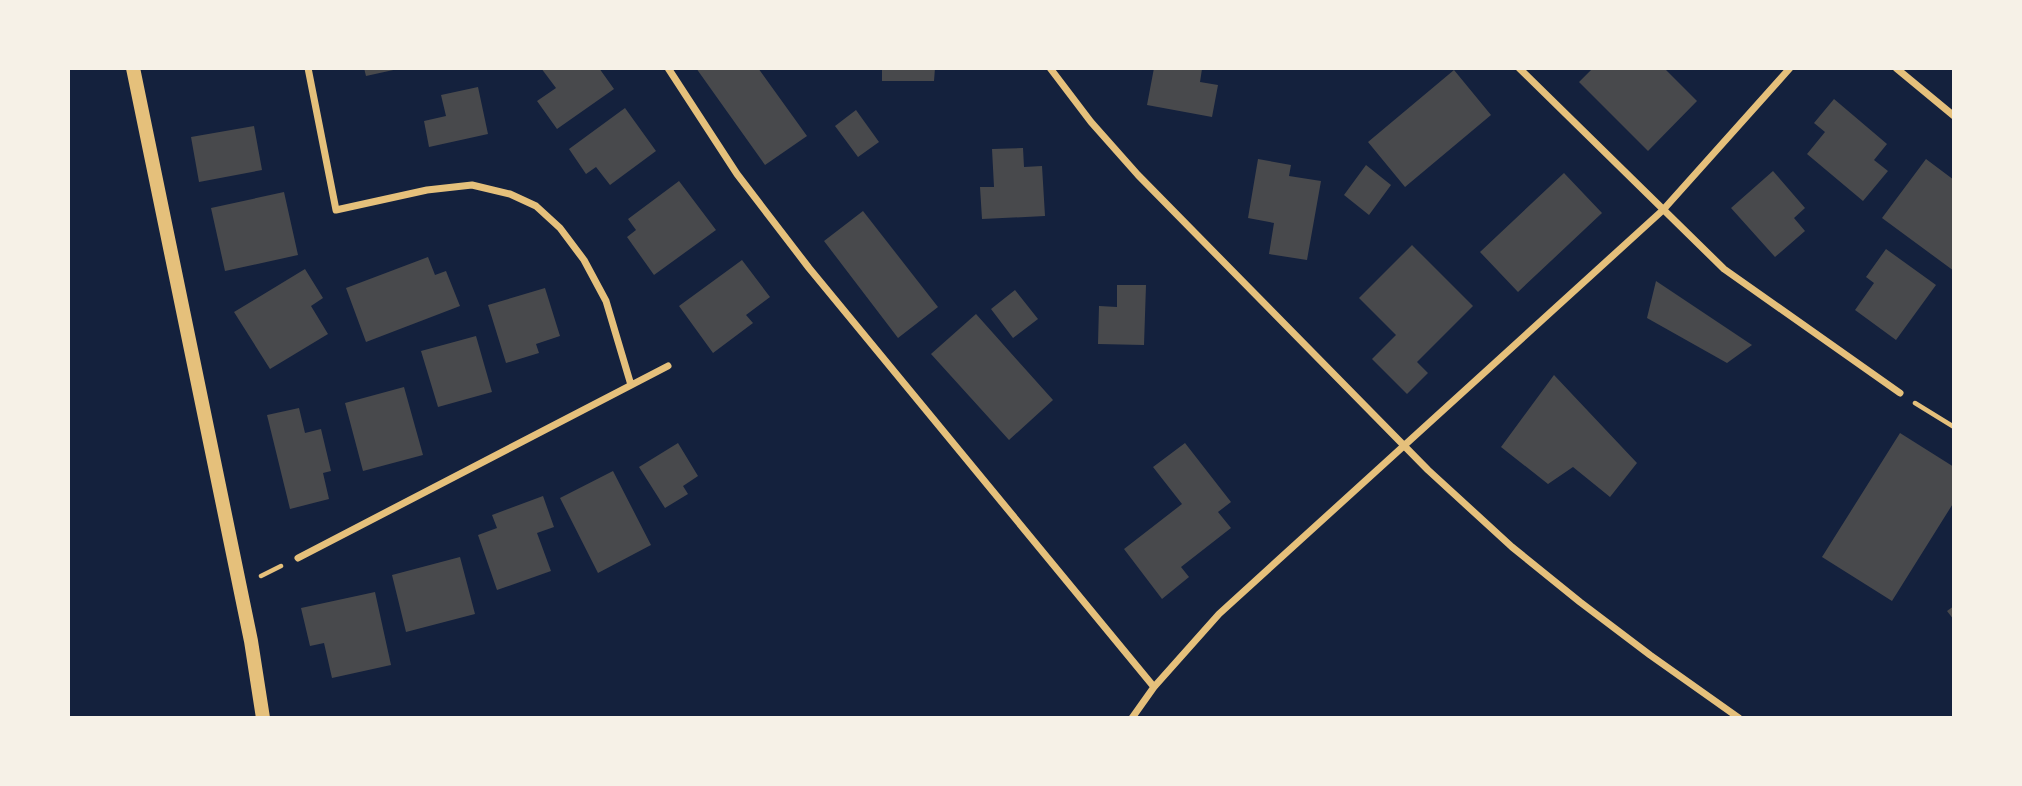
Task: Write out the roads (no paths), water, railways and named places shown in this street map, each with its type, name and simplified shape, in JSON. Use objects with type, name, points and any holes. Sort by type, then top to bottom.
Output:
[{"type":"main road","points":[[133,68],[240,586],[263,718]]},
{"type":"street","points":[[308,68],[336,210],[426,190],[472,185],[510,194],[536,206],[560,228],[584,260],[606,301],[631,385]]},
{"type":"street","points":[[668,68],[737,174],[809,268],[1154,687]]},
{"type":"street","points":[[1050,68],[1091,122],[1138,175],[1404,445],[1512,547],[1650,655],[1740,718]]},
{"type":"street","points":[[1519,68],[1724,269],[1900,393]]},
{"type":"street","points":[[1132,718],[1154,687],[1219,614],[1663,210],[1790,68]]},
{"type":"street","points":[[1896,68],[1954,116]]},
{"type":"street","points":[[298,558],[668,366]]}]
